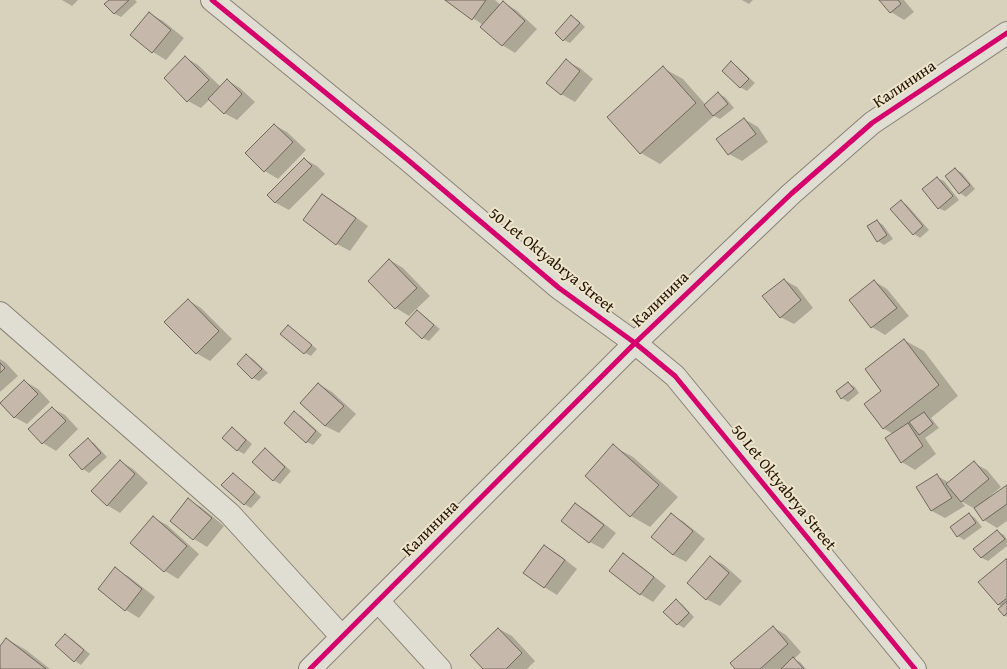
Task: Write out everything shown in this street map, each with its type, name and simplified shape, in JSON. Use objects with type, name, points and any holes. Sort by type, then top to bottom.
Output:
[{"type":"street","name":"50 Let Oktyabrya Street","points":[[212,0],[408,160],[559,288],[635,343],[675,376],[915,669]]},
{"type":"street","name":"Калинина","points":[[310,669],[635,343],[791,194],[872,123],[1007,33]]},
{"type":"street","points":[[0,313],[230,514],[342,637]]},
{"type":"street","points":[[378,601],[440,669]]},
{"type":"building","points":[[109,0],[129,0],[114,14],[104,4]]},
{"type":"building","points":[[445,0],[486,0],[472,20]]},
{"type":"building","points":[[879,0],[898,0],[901,4],[890,13]]},
{"type":"building","points":[[503,1],[525,21],[502,46],[480,27]]},
{"type":"building","points":[[149,12],[171,30],[152,53],[130,35]]},
{"type":"building","points":[[571,15],[580,23],[563,41],[555,33]]},
{"type":"building","points":[[185,56],[209,80],[187,102],[164,78]]},
{"type":"building","points":[[566,59],[580,71],[561,95],[546,83]]},
{"type":"building","points":[[731,61],[749,79],[740,88],[722,71]]},
{"type":"building","points":[[663,66],[696,103],[640,154],[607,117]]},
{"type":"building","points":[[227,79],[242,94],[224,114],[208,99]]},
{"type":"building","points":[[718,92],[728,104],[713,116],[704,105]]},
{"type":"building","points":[[744,118],[756,134],[728,155],[716,139]]},
{"type":"building","points":[[274,124],[293,142],[264,172],[245,153]]},
{"type":"building","points":[[304,158],[312,166],[275,203],[267,195]]},
{"type":"building","points":[[955,168],[970,185],[959,194],[945,176]]},
{"type":"building","points":[[937,177],[953,196],[938,209],[922,189]]},
{"type":"building","points":[[322,194],[356,218],[336,245],[303,220]]},
{"type":"building","points":[[901,200],[923,226],[913,235],[890,209]]},
{"type":"building","points":[[877,220],[887,235],[877,242],[867,226]]},
{"type":"building","points":[[389,259],[417,288],[395,309],[368,281]]},
{"type":"building","points":[[784,279],[801,300],[780,318],[762,296]]},
{"type":"building","points":[[874,280],[897,308],[871,328],[849,300]]},
{"type":"building","points":[[188,299],[219,331],[196,354],[164,322]]},
{"type":"building","points":[[417,310],[434,325],[422,339],[405,323]]},
{"type":"building","points":[[288,325],[312,345],[304,354],[280,334]]},
{"type":"building","points":[[904,339],[939,385],[883,429],[864,404],[881,391],[865,369]]},
{"type":"building","points":[[246,354],[262,369],[252,379],[237,364]]},
{"type":"building","points":[[0,363],[5,368],[0,373]]},
{"type":"building","points":[[24,380],[38,394],[14,418],[0,403]]},
{"type":"building","points":[[848,382],[854,389],[841,399],[836,391]]},
{"type":"building","points":[[318,383],[344,406],[325,426],[300,403]]},
{"type":"building","points":[[52,407],[66,421],[42,444],[28,429]]},
{"type":"building","points":[[294,411],[316,431],[306,443],[284,423]]},
{"type":"building","points":[[924,412],[933,424],[919,435],[909,422]]},
{"type":"building","points":[[908,423],[923,446],[901,463],[885,438]]},
{"type":"building","points":[[232,427],[246,440],[237,451],[222,438]]},
{"type":"building","points":[[88,438],[101,453],[82,470],[69,455]]},
{"type":"building","points":[[613,444],[659,485],[630,517],[585,476]]},
{"type":"building","points":[[265,448],[285,467],[273,481],[252,462]]},
{"type":"building","points":[[120,460],[135,474],[107,506],[91,491]]},
{"type":"building","points":[[974,461],[989,479],[961,502],[946,484]]},
{"type":"building","points":[[233,473],[255,492],[244,505],[221,485]]},
{"type":"building","points":[[937,474],[952,498],[931,511],[916,487]]},
{"type":"building","points":[[1007,485],[1007,504],[983,521],[974,508]]},
{"type":"building","points":[[188,498],[212,518],[193,540],[170,521]]},
{"type":"building","points":[[575,503],[604,525],[589,543],[561,521]]},
{"type":"building","points":[[671,513],[693,531],[673,555],[651,537]]},
{"type":"building","points":[[969,513],[976,523],[957,537],[950,527]]},
{"type":"building","points":[[153,516],[187,546],[164,572],[130,543]]},
{"type":"building","points":[[997,530],[1005,539],[981,558],[973,549]]},
{"type":"building","points":[[544,545],[565,560],[544,588],[523,573]]},
{"type":"building","points":[[623,553],[654,577],[640,595],[609,571]]},
{"type":"building","points":[[710,556],[729,573],[706,600],[687,583]]},
{"type":"building","points":[[1006,559],[1007,598],[998,605],[978,582]]},
{"type":"building","points":[[115,567],[142,589],[125,611],[98,589]]},
{"type":"building","points":[[676,599],[689,613],[677,625],[663,612]]},
{"type":"building","points":[[1007,601],[1007,613],[1004,616],[998,609]]},
{"type":"building","points":[[773,626],[788,644],[760,669],[735,669],[730,663]]},
{"type":"building","points":[[498,628],[522,653],[506,669],[483,669],[470,655]]},
{"type":"building","points":[[65,634],[84,650],[74,662],[55,645]]},
{"type":"building","points":[[6,638],[46,669],[0,669],[0,646]]},
{"type":"building","points":[[793,657],[804,669],[781,669]]},
{"type":"cycle path","points":[[212,0],[408,160],[559,288],[635,343],[675,376],[915,669]]},
{"type":"cycle path","points":[[310,669],[635,343],[791,194],[872,123],[1007,33]]}]
